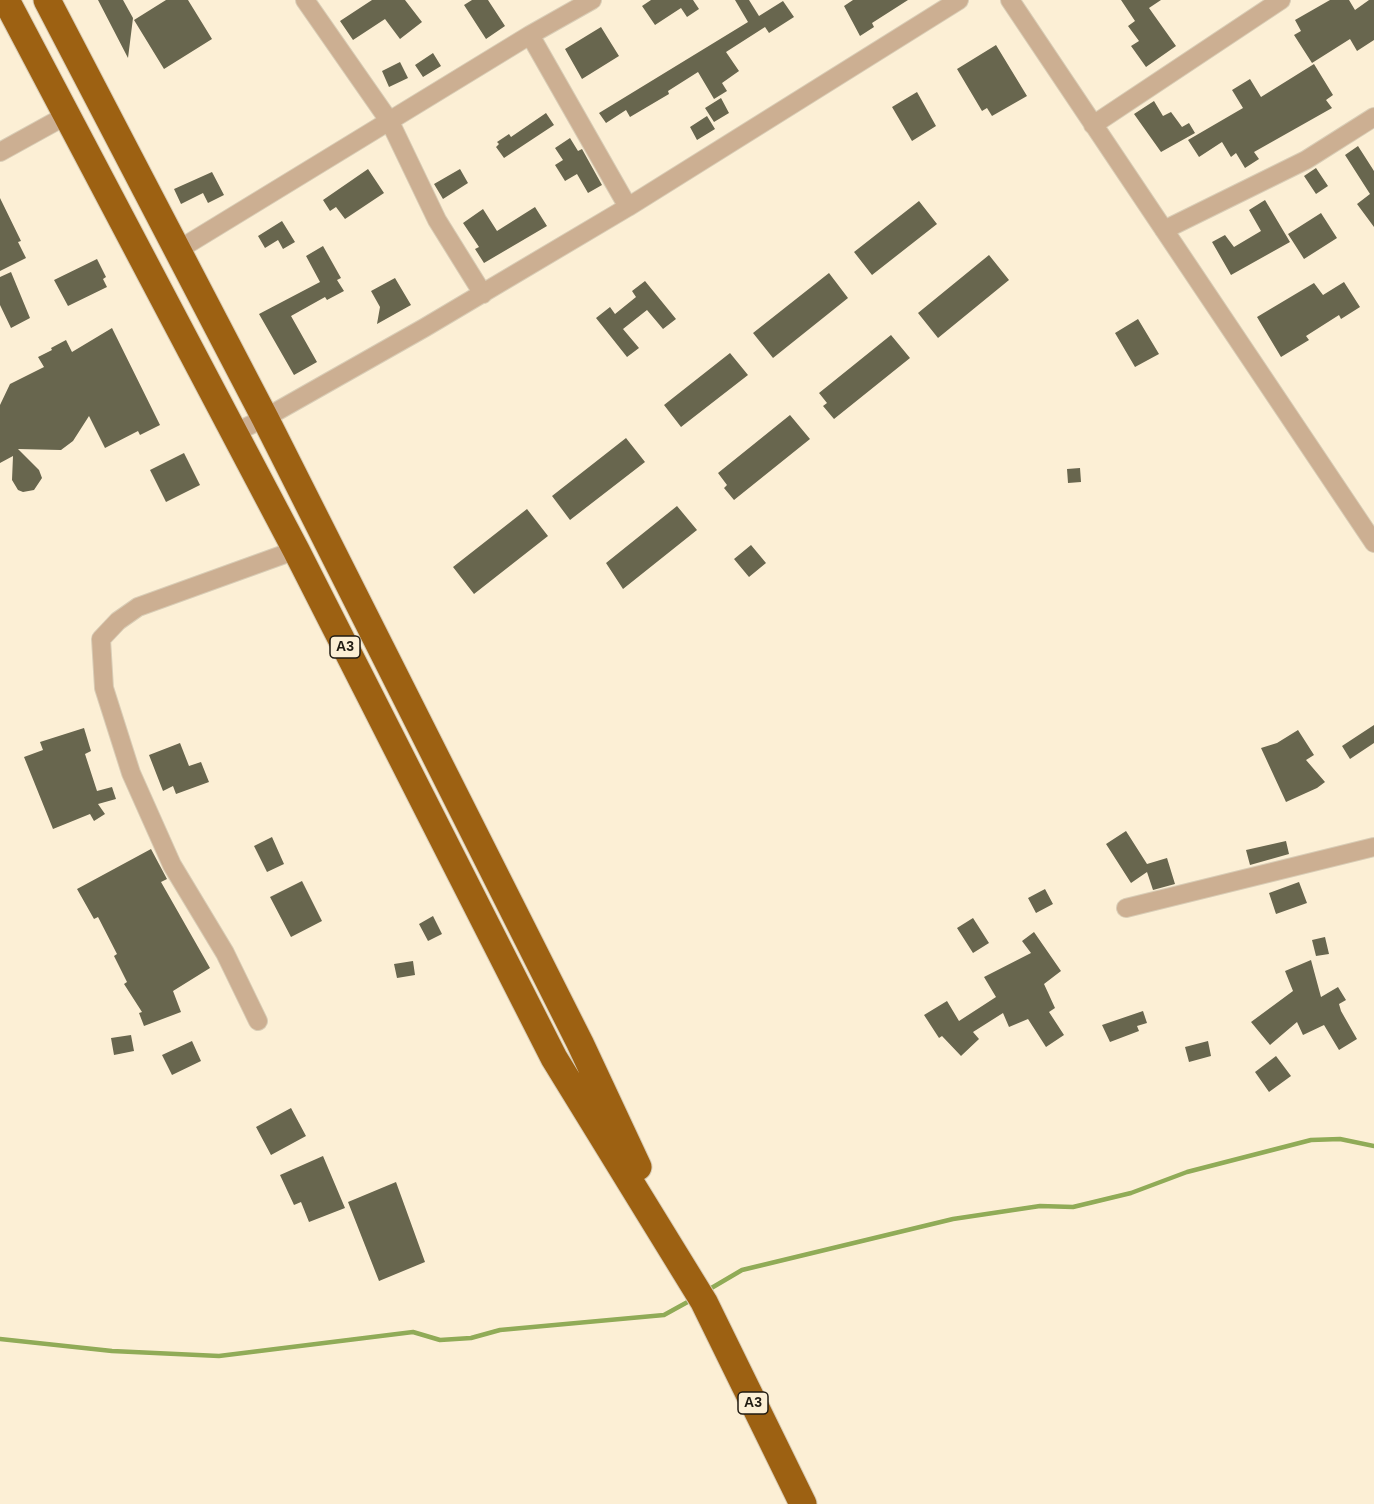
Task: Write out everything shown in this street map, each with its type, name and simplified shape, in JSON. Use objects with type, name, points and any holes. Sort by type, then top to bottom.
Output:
[{"type":"highway","name":"A3","points":[[6,0],[296,550],[554,1058],[699,1295]]},
{"type":"highway","name":"A3","points":[[47,0],[265,418],[580,1042],[699,1295],[803,1504]]},
{"type":"street","points":[[305,0],[390,122],[437,220],[483,294]]},
{"type":"street","points":[[178,250],[530,35],[592,0]]},
{"type":"street","points":[[234,433],[265,418],[483,294],[628,207],[959,0]]},
{"type":"street","points":[[1010,0],[1374,543]]},
{"type":"street","points":[[1093,124],[1281,0]]},
{"type":"street","points":[[530,35],[628,207]]},
{"type":"street","points":[[0,152],[67,115]]},
{"type":"street","points":[[1164,230],[1306,160],[1374,117]]},
{"type":"street","points":[[258,1021],[225,953],[172,865],[131,773],[104,688],[101,639],[118,621],[138,608],[296,550]]},
{"type":"street","points":[[1126,908],[1374,847]]},
{"type":"building","points":[[98,0],[123,0],[133,18],[128,58]]},
{"type":"building","points":[[166,0],[188,0],[212,39],[164,69],[134,20]]},
{"type":"building","points":[[372,0],[405,0],[422,22],[400,39],[385,19],[353,40],[340,21]]},
{"type":"building","points":[[472,0],[488,0],[505,26],[486,39],[464,5]]},
{"type":"building","points":[[651,0],[693,0],[699,9],[687,17],[681,8],[655,25],[642,6]]},
{"type":"building","points":[[735,0],[749,0],[759,16],[783,1],[794,17],[769,33],[765,27],[726,52],[739,71],[722,83],[727,91],[714,99],[698,72],[668,91],[669,94],[630,117],[626,110],[606,123],[599,113],[748,22]]},
{"type":"building","points":[[853,0],[908,0],[872,23],[874,27],[860,36],[844,6]]},
{"type":"building","points":[[1121,0],[1161,0],[1149,8],[1176,46],[1146,67],[1131,46],[1139,41],[1128,26],[1135,21]]},
{"type":"building","points":[[1330,0],[1349,0],[1355,10],[1369,0],[1374,0],[1374,40],[1357,51],[1350,39],[1312,63],[1294,35],[1301,31],[1295,20]]},
{"type":"building","points":[[601,27],[619,56],[582,79],[565,49]]},
{"type":"building","points":[[996,45],[1027,96],[992,116],[987,108],[982,111],[957,69]]},
{"type":"building","points":[[433,53],[441,66],[423,77],[415,65]]},
{"type":"building","points":[[400,62],[408,78],[389,87],[382,71]]},
{"type":"building","points":[[1314,64],[1333,95],[1326,100],[1332,108],[1254,152],[1259,159],[1245,168],[1236,153],[1231,157],[1222,142],[1199,157],[1188,140],[1243,108],[1232,90],[1250,79],[1261,97]]},
{"type":"building","points":[[917,92],[936,126],[912,141],[892,107]]},
{"type":"building","points":[[721,98],[729,113],[714,122],[705,108]]},
{"type":"building","points":[[1154,101],[1163,116],[1171,112],[1182,127],[1189,123],[1195,133],[1161,152],[1134,114]]},
{"type":"building","points":[[546,113],[554,125],[504,158],[496,147],[499,144],[497,142],[509,134],[511,137]]},
{"type":"building","points":[[707,116],[715,129],[697,140],[690,127]]},
{"type":"building","points":[[570,138],[578,151],[582,149],[602,185],[588,193],[577,174],[565,181],[555,165],[563,160],[555,148]]},
{"type":"building","points":[[1358,146],[1374,171],[1374,227],[1357,204],[1370,194],[1345,155]]},
{"type":"building","points":[[1316,168],[1328,186],[1316,194],[1304,176]]},
{"type":"building","points":[[368,169],[384,193],[345,219],[336,207],[330,211],[323,200]]},
{"type":"building","points":[[460,169],[468,183],[443,199],[434,184]]},
{"type":"building","points":[[212,172],[224,195],[208,203],[203,193],[181,204],[174,189]]},
{"type":"building","points":[[0,198],[21,241],[18,242],[26,258],[0,271]]},
{"type":"building","points":[[1265,200],[1290,242],[1231,275],[1212,242],[1225,235],[1234,247],[1261,231],[1249,210]]},
{"type":"building","points":[[919,201],[937,224],[872,275],[854,252]]},
{"type":"building","points":[[535,207],[547,226],[484,263],[475,249],[479,247],[463,223],[483,209],[497,231]]},
{"type":"building","points":[[1321,213],[1337,238],[1304,259],[1288,234]]},
{"type":"building","points":[[282,221],[295,242],[283,249],[278,240],[265,248],[258,236]]},
{"type":"building","points":[[323,246],[341,278],[337,280],[344,291],[327,300],[325,297],[291,316],[317,362],[294,375],[259,314],[320,282],[306,256]]},
{"type":"building","points":[[989,255],[1009,280],[938,338],[918,313]]},
{"type":"building","points":[[97,259],[106,277],[103,279],[107,287],[68,306],[54,280]]},
{"type":"building","points":[[11,272],[30,318],[11,328],[0,305],[0,277]]},
{"type":"building","points":[[829,273],[848,298],[773,358],[753,333]]},
{"type":"building","points":[[395,278],[411,305],[377,324],[380,307],[371,291]]},
{"type":"building","points":[[645,281],[676,319],[663,329],[647,310],[623,329],[639,348],[627,357],[596,318],[610,307],[615,314],[636,297],[632,291]]},
{"type":"building","points":[[1344,282],[1360,307],[1341,319],[1339,315],[1306,336],[1309,340],[1281,357],[1257,317],[1314,283],[1323,295]]},
{"type":"building","points":[[1138,319],[1159,354],[1135,367],[1115,333]]},
{"type":"building","points":[[112,328],[160,425],[140,435],[138,431],[105,448],[89,416],[73,441],[61,450],[18,449],[39,470],[42,478],[34,490],[23,492],[18,490],[12,480],[13,456],[0,463],[0,405],[10,384],[44,367],[38,357],[52,350],[51,348],[66,340],[72,352]]},
{"type":"building","points":[[891,335],[910,358],[834,419],[823,406],[827,403],[819,393]]},
{"type":"building","points":[[730,353],[748,375],[681,427],[664,405]]},
{"type":"building","points":[[790,415],[810,439],[734,500],[724,488],[727,485],[718,473]]},
{"type":"building","points":[[626,438],[645,462],[570,520],[552,496]]},
{"type":"building","points":[[184,453],[200,485],[166,502],[150,470]]},
{"type":"building","points":[[1080,468],[1081,482],[1068,483],[1067,469]]},
{"type":"building","points":[[677,506],[697,530],[623,589],[606,563]]},
{"type":"building","points":[[527,509],[548,536],[474,594],[453,567]]},
{"type":"building","points":[[751,545],[766,563],[749,577],[734,559]]},
{"type":"building","points":[[1374,725],[1374,743],[1350,759],[1342,746]]},
{"type":"building","points":[[84,728],[91,751],[85,754],[97,791],[112,787],[116,799],[98,804],[105,814],[94,821],[90,814],[53,829],[24,757],[43,750],[40,742]]},
{"type":"building","points":[[1298,730],[1314,755],[1306,760],[1325,782],[1286,802],[1261,748],[1277,743]]},
{"type":"building","points":[[180,743],[189,766],[201,762],[209,782],[176,794],[173,786],[163,791],[149,755]]},
{"type":"building","points":[[1126,831],[1147,864],[1167,858],[1175,884],[1153,890],[1147,872],[1131,883],[1106,844]]},
{"type":"building","points":[[272,837],[284,864],[267,872],[254,846]]},
{"type":"building","points":[[1286,841],[1289,854],[1250,865],[1246,850]]},
{"type":"building","points":[[151,849],[167,879],[161,882],[210,968],[173,991],[181,1012],[144,1026],[139,1013],[142,1012],[124,984],[127,982],[114,956],[117,954],[98,917],[94,919],[77,889]]},
{"type":"building","points":[[302,881],[322,921],[291,937],[270,897]]},
{"type":"building","points":[[1299,882],[1307,903],[1276,914],[1269,893]]},
{"type":"building","points":[[1045,889],[1053,904],[1036,913],[1028,898]]},
{"type":"building","points":[[433,916],[442,934],[428,941],[419,924]]},
{"type":"building","points":[[973,918],[989,943],[973,953],[957,928]]},
{"type":"building","points":[[1034,932],[1061,971],[1044,984],[1055,1008],[1049,1012],[1064,1035],[1046,1047],[1028,1019],[1009,1027],[1003,1013],[973,1032],[979,1039],[961,1056],[942,1036],[939,1038],[924,1015],[947,1001],[959,1021],[996,997],[984,977],[1031,953],[1022,941]]},
{"type":"building","points":[[1325,937],[1329,954],[1316,956],[1312,940]]},
{"type":"building","points":[[1311,960],[1321,997],[1338,987],[1346,1000],[1339,1004],[1357,1039],[1339,1050],[1324,1025],[1303,1035],[1297,1022],[1270,1045],[1251,1022],[1293,991],[1285,971]]},
{"type":"building","points":[[413,961],[415,975],[397,978],[394,964]]},
{"type":"building","points":[[1143,1011],[1147,1023],[1137,1026],[1139,1031],[1110,1042],[1102,1025]]},
{"type":"building","points":[[131,1035],[134,1051],[114,1055],[111,1038]]},
{"type":"building","points":[[192,1041],[201,1061],[172,1075],[162,1055]]},
{"type":"building","points":[[1208,1041],[1211,1056],[1189,1062],[1185,1047]]},
{"type":"building","points":[[1276,1056],[1291,1076],[1269,1092],[1255,1072]]},
{"type":"building","points":[[291,1108],[306,1136],[271,1155],[256,1127]]},
{"type":"building","points":[[323,1156],[345,1208],[309,1222],[301,1202],[294,1205],[280,1175]]},
{"type":"building","points":[[396,1182],[425,1262],[379,1281],[348,1202]]},
{"type":"waterway","points":[[708,1290],[742,1270],[953,1219],[1040,1206],[1073,1207],[1131,1193],[1187,1172],[1311,1140],[1340,1139],[1374,1146]]},
{"type":"waterway","points":[[0,1339],[112,1351],[219,1356],[413,1332],[440,1340],[471,1338],[500,1330],[664,1315],[693,1299]]}]
